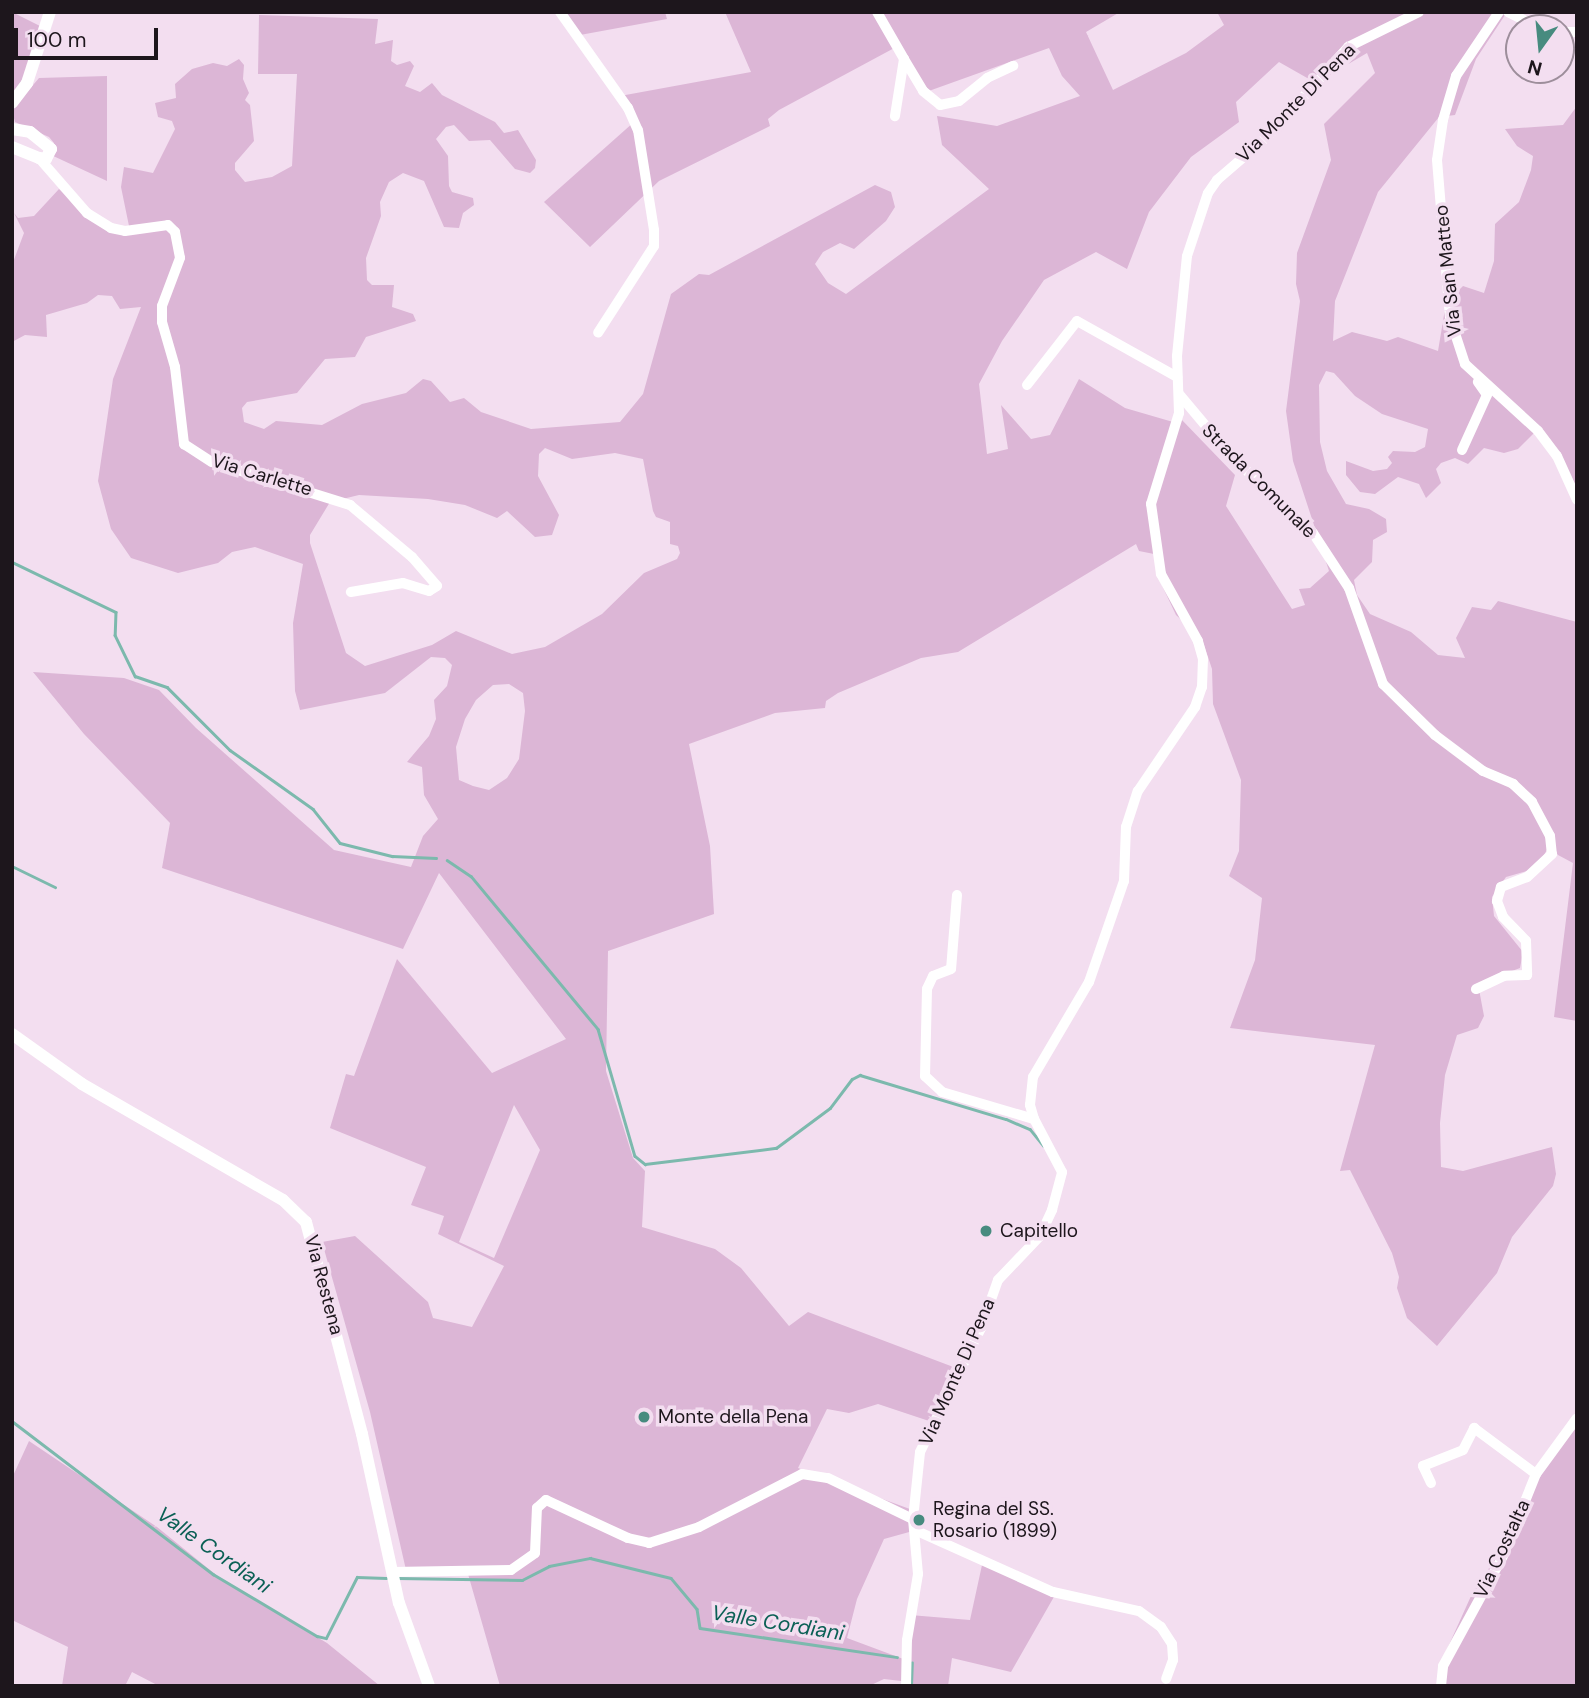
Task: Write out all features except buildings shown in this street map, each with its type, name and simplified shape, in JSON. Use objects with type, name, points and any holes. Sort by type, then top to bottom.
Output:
[{"type":"street","points":[[12,103],[27,83],[50,12]]},
{"type":"street","points":[[560,12],[628,108],[638,130],[654,229],[654,246],[598,333]]},
{"type":"street","points":[[877,12],[923,91],[940,105],[959,101],[987,78],[1013,66]]},
{"type":"street","name":"Via Monte Di Pena","points":[[913,1519],[920,1451],[927,1431],[971,1348],[998,1280],[1040,1236],[1057,1197],[1060,1164],[1034,1119],[1030,1105],[1033,1077],[1089,982],[1124,881],[1126,827],[1132,804],[1195,707],[1202,687],[1203,659],[1198,641],[1161,574],[1151,504],[1172,443],[1179,393],[1177,377],[1187,256],[1208,193],[1217,180],[1268,136],[1348,47],[1419,12]]},
{"type":"street","name":"Via San Matteo","points":[[1499,12],[1457,76],[1443,120],[1437,160],[1450,318],[1465,364],[1538,431],[1557,456],[1577,500]]},
{"type":"street","points":[[895,116],[904,59]]},
{"type":"street","points":[[12,129],[50,144],[46,159],[12,146]]},
{"type":"street","name":"Via Carlette","points":[[39,158],[88,213],[111,228],[125,231],[168,225],[175,232],[180,258],[162,306],[162,322],[175,367],[184,444],[212,463],[350,505],[412,557],[437,586],[429,591],[403,583],[351,592]]},
{"type":"street","points":[[1027,385],[1077,321],[1177,377]]},
{"type":"street","points":[[1462,450],[1486,395],[1465,364]]},
{"type":"street","name":"Strada Comunale","points":[[1179,393],[1231,456],[1313,533],[1349,588],[1383,684],[1435,735],[1483,771],[1513,784],[1532,802],[1541,820],[1552,854],[1527,877],[1501,887],[1497,901],[1503,917],[1526,941],[1527,975],[1504,976],[1475,989]]},
{"type":"street","points":[[957,895],[951,969],[933,976],[927,989],[925,1076],[942,1092],[1034,1119]]},
{"type":"street","name":"Via Restena","points":[[12,1034],[82,1084],[283,1200],[306,1222],[334,1321],[412,1647],[429,1686]]},
{"type":"street","name":"Via Costalta","points":[[1441,1686],[1443,1666],[1503,1556],[1536,1474],[1577,1418]]},
{"type":"street","points":[[1431,1483],[1423,1466],[1463,1450],[1474,1428],[1536,1474]]},
{"type":"street","points":[[393,1572],[511,1570],[535,1553],[537,1508],[547,1500],[628,1538],[649,1543],[699,1527],[802,1474],[828,1478],[913,1519],[917,1531],[918,1574],[907,1640],[906,1686]]},
{"type":"street","points":[[917,1531],[1053,1592],[1139,1611],[1161,1628],[1172,1644],[1173,1660],[1166,1679]]},
{"type":"shaded area","points":[[12,12],[42,27],[23,83],[12,95]]},
{"type":"shaded area","points":[[560,12],[665,12],[667,19],[580,35]]},
{"type":"shaded area","points":[[725,12],[1120,12],[1086,32],[1113,90],[1186,53],[1224,25],[1217,12],[1507,12],[1476,59],[1455,115],[1439,117],[1378,192],[1335,301],[1333,341],[1352,332],[1387,341],[1398,337],[1438,351],[1446,303],[1463,286],[1484,293],[1494,261],[1495,224],[1519,202],[1531,170],[1533,156],[1517,146],[1505,129],[1563,125],[1577,106],[1577,499],[1562,469],[1534,433],[1518,449],[1504,453],[1484,448],[1468,464],[1455,458],[1441,463],[1436,469],[1441,483],[1426,498],[1419,484],[1398,477],[1375,494],[1360,492],[1346,475],[1346,461],[1373,471],[1387,469],[1392,463],[1388,457],[1393,451],[1415,452],[1425,447],[1428,429],[1382,414],[1355,396],[1334,373],[1326,371],[1319,385],[1320,442],[1327,471],[1346,504],[1369,509],[1386,519],[1387,532],[1373,540],[1372,562],[1354,580],[1357,595],[1370,614],[1411,632],[1438,655],[1465,658],[1456,638],[1472,607],[1491,610],[1498,601],[1577,622],[1577,1021],[1554,1017],[1573,863],[1558,855],[1550,844],[1537,868],[1506,877],[1492,897],[1494,916],[1523,952],[1520,968],[1478,984],[1484,1016],[1478,1028],[1457,1035],[1445,1075],[1440,1123],[1441,1167],[1463,1171],[1552,1147],[1556,1174],[1553,1186],[1512,1237],[1497,1273],[1437,1346],[1407,1318],[1397,1288],[1399,1277],[1392,1253],[1350,1170],[1340,1171],[1375,1045],[1230,1028],[1255,960],[1262,898],[1229,876],[1239,851],[1241,780],[1213,704],[1212,669],[1202,639],[1176,615],[1157,575],[1154,554],[1139,551],[1136,544],[958,652],[921,658],[838,693],[826,701],[825,708],[775,713],[689,744],[710,846],[714,914],[608,951],[606,1071],[633,1158],[645,1171],[642,1227],[715,1249],[741,1268],[789,1326],[808,1312],[956,1368],[929,1421],[878,1404],[849,1413],[827,1409],[798,1468],[918,1512],[920,1518],[920,1529],[884,1539],[857,1599],[847,1638],[906,1660],[910,1615],[970,1620],[982,1565],[1055,1595],[1011,1672],[952,1658],[948,1686],[901,1686],[901,1681],[884,1679],[869,1686],[500,1686],[468,1574],[406,1570],[370,1412],[322,1242],[355,1236],[428,1302],[433,1318],[472,1327],[504,1266],[438,1234],[444,1216],[411,1205],[426,1167],[330,1128],[346,1074],[354,1076],[397,959],[492,1073],[566,1039],[439,873],[403,949],[162,868],[170,823],[84,734],[33,672],[124,678],[159,690],[196,728],[334,850],[411,867],[423,836],[438,819],[424,795],[422,767],[407,762],[429,736],[436,719],[434,700],[447,686],[452,665],[445,658],[431,657],[385,693],[300,710],[295,691],[293,623],[303,564],[255,547],[232,552],[218,563],[178,573],[131,558],[111,529],[98,481],[113,379],[141,307],[120,309],[112,296],[98,295],[87,303],[46,315],[47,337],[25,335],[12,342],[12,265],[24,233],[14,213],[18,218],[34,216],[59,189],[104,229],[129,226],[121,187],[124,167],[153,173],[175,129],[172,121],[158,117],[155,103],[176,98],[175,84],[192,69],[213,63],[227,66],[239,59],[244,65],[243,79],[249,93],[245,100],[250,105],[254,141],[235,163],[235,170],[245,182],[272,177],[292,166],[297,74],[258,74],[259,15],[378,19],[375,44],[393,40],[391,61],[397,65],[410,61],[414,66],[405,86],[420,92],[432,83],[442,95],[495,122],[504,133],[518,130],[536,160],[535,168],[530,173],[515,169],[490,140],[469,141],[454,125],[446,127],[436,139],[448,156],[449,186],[452,192],[473,198],[474,205],[463,213],[459,228],[444,227],[424,181],[403,173],[389,182],[380,202],[381,216],[366,258],[367,280],[372,285],[394,285],[392,307],[413,314],[416,321],[366,337],[355,357],[325,359],[297,393],[247,402],[242,408],[244,422],[264,429],[276,421],[322,425],[362,404],[406,393],[423,379],[431,381],[450,402],[464,398],[481,412],[531,429],[620,422],[643,394],[671,294],[699,274],[709,275],[875,185],[891,192],[895,207],[886,221],[854,249],[840,243],[823,252],[815,264],[828,283],[846,294],[989,189],[942,145],[937,116],[997,126],[1080,96],[1062,76],[1049,48],[926,92],[898,46],[779,110],[768,119],[770,126],[659,181],[590,247],[544,202],[634,122],[620,96],[751,72]],"holes":[[[1367,53],[1375,73],[1324,124],[1331,160],[1297,253],[1296,284],[1300,301],[1286,411],[1293,461],[1329,571],[1310,588],[1299,589],[1305,605],[1292,609],[1226,506],[1235,475],[1181,419],[1173,422],[1125,408],[1079,379],[1050,435],[1031,439],[1001,405],[1008,449],[987,454],[979,384],[1002,341],[1044,280],[1096,252],[1127,269],[1149,212],[1191,157],[1239,122],[1236,102],[1279,62],[1316,83]],[[545,448],[572,459],[615,453],[643,459],[653,511],[656,517],[670,522],[670,544],[678,546],[680,553],[677,559],[644,573],[602,614],[545,647],[512,654],[456,631],[432,645],[365,666],[346,653],[310,543],[310,535],[330,502],[359,495],[428,499],[465,505],[497,518],[507,511],[535,537],[552,535],[559,515],[538,476],[539,454]],[[509,684],[523,693],[525,711],[519,759],[507,778],[489,790],[459,780],[456,747],[465,719],[476,700],[493,685]],[[514,1105],[540,1150],[494,1258],[459,1242]]]},
{"type":"shaded area","points":[[107,76],[107,181],[49,154],[54,143],[49,137],[15,122],[12,110],[39,78]]},
{"type":"shaded area","points":[[1577,1415],[1577,1686],[1442,1686],[1439,1667],[1471,1596],[1513,1531],[1536,1469]]},
{"type":"shaded area","points":[[29,1441],[157,1527],[226,1583],[327,1643],[380,1686],[159,1686],[132,1672],[125,1686],[62,1686],[68,1647],[12,1620],[12,1478]]},
{"type":"waterway","points":[[12,562],[116,612],[115,635],[135,676],[167,687],[230,750],[313,809],[340,843],[392,856],[436,858]]},
{"type":"waterway","points":[[447,860],[471,876],[598,1029],[635,1156],[645,1164],[776,1148],[830,1108],[852,1079],[860,1075],[1006,1119],[1030,1129],[1043,1145]]},
{"type":"waterway","points":[[12,866],[55,887]]},
{"type":"waterway","name":"Valle Cordiani","points":[[12,1421],[213,1574],[317,1636],[326,1638],[357,1577],[386,1578]]},
{"type":"waterway","name":"Valle Cordiani","points":[[398,1578],[522,1580],[549,1566],[590,1558],[671,1578],[697,1609],[700,1628],[897,1657]]},
{"type":"waterway","name":"Valle Cordiani","points":[[911,1686],[912,1663]]},
{"type":"place","name":"Capitello","points":[[986,1231]]},
{"type":"place","name":"Monte della Pena","points":[[644,1417]]},
{"type":"place","name":"Regina del SS. Rosario (1899)","points":[[919,1520]]}]
